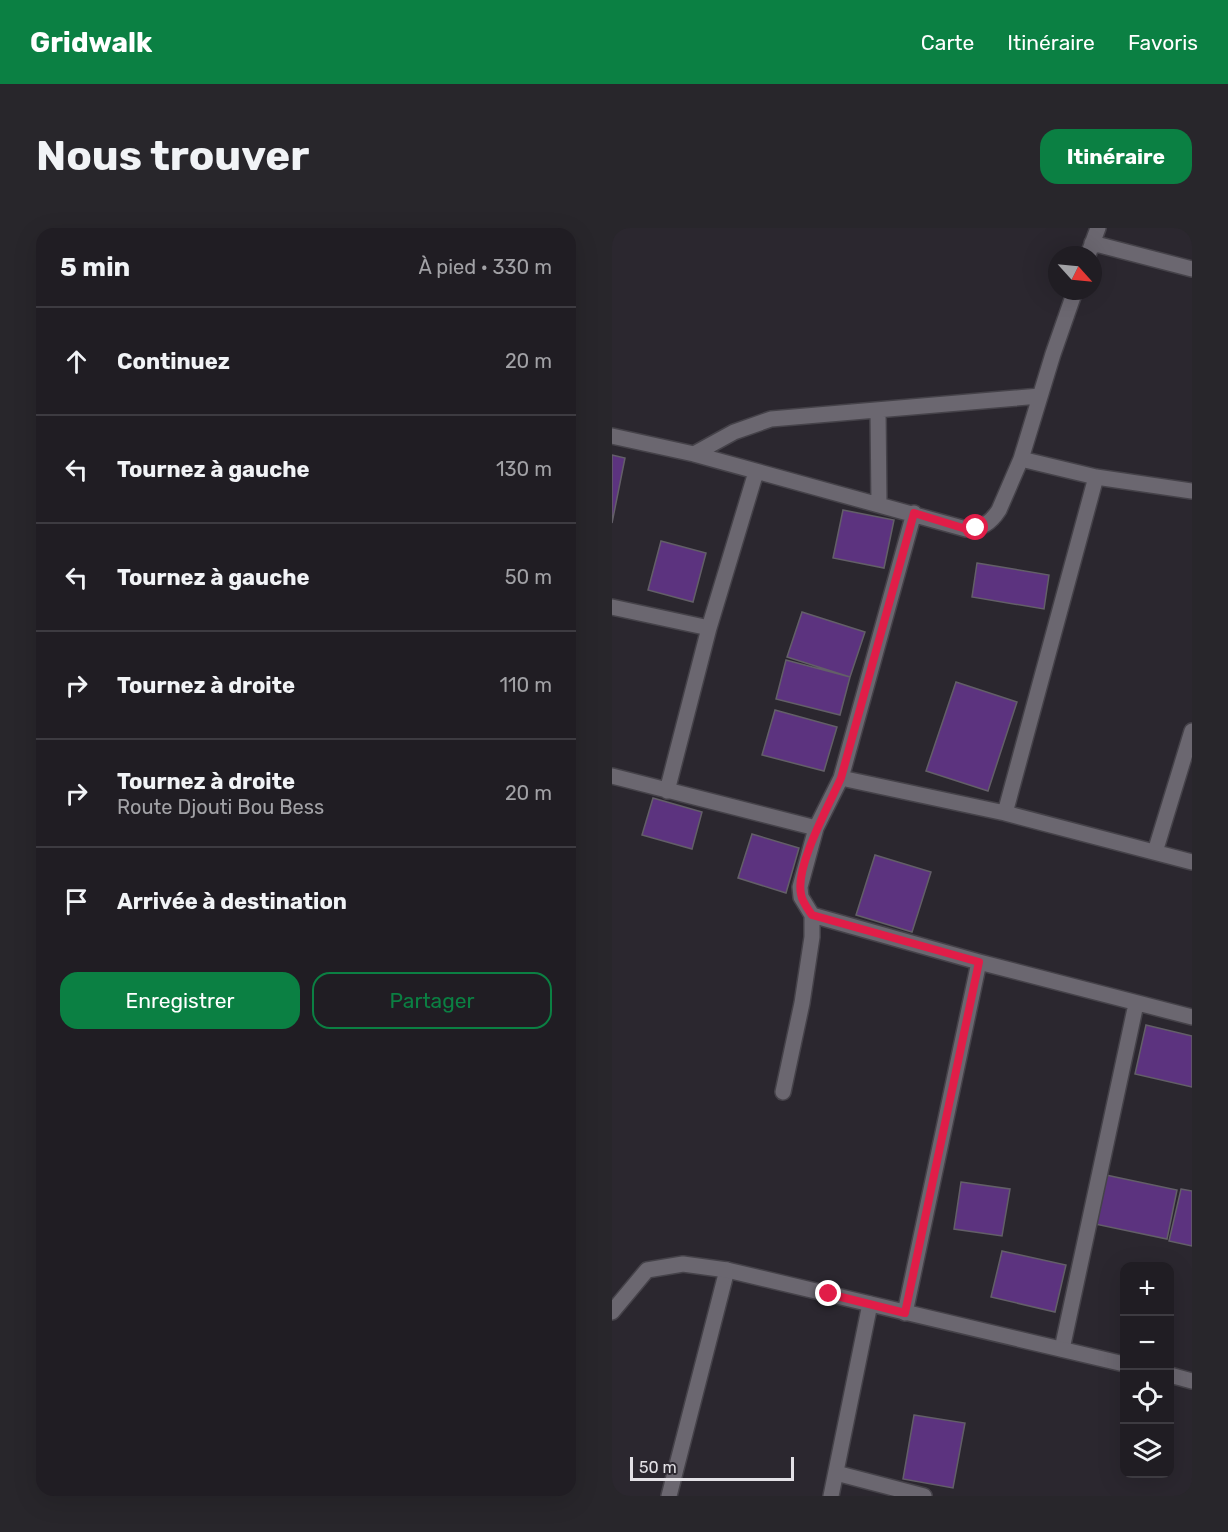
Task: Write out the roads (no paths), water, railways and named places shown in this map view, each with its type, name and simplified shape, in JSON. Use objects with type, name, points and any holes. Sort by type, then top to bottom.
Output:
[{"type":"street","points":[[1091,246],[1098,228]]},
{"type":"street","points":[[1102,251],[1192,269]]},
{"type":"street","points":[[612,436],[694,454],[966,529],[983,526],[994,518],[999,510],[1021,459],[1072,300]]},
{"type":"street","points":[[694,454],[734,432],[771,419],[1040,396]]},
{"type":"street","points":[[878,410],[879,504]]},
{"type":"street","points":[[1021,459],[1096,477],[1192,491]]},
{"type":"street","points":[[667,791],[710,628],[756,472]]},
{"type":"street","points":[[1005,813],[1096,477]]},
{"type":"street","points":[[783,1092],[809,963],[812,937],[812,915],[801,897],[800,887],[816,828],[841,778],[914,513]]},
{"type":"street","points":[[612,606],[710,628]]},
{"type":"street","points":[[1155,852],[1192,731]]},
{"type":"street","points":[[612,776],[816,828]]},
{"type":"street","points":[[841,778],[1005,813],[1192,862]]},
{"type":"street","points":[[812,915],[979,962],[1192,1017]]},
{"type":"street","points":[[905,1313],[979,962]]},
{"type":"street","points":[[1062,1349],[1136,1004]]},
{"type":"street","points":[[612,1312],[647,1269],[683,1264],[727,1270],[1120,1364]]},
{"type":"street","points":[[669,1496],[727,1270]]},
{"type":"street","points":[[831,1496],[870,1304]]},
{"type":"street","points":[[1174,1376],[1192,1381]]},
{"type":"street","points":[[836,1473],[924,1496]]}]
